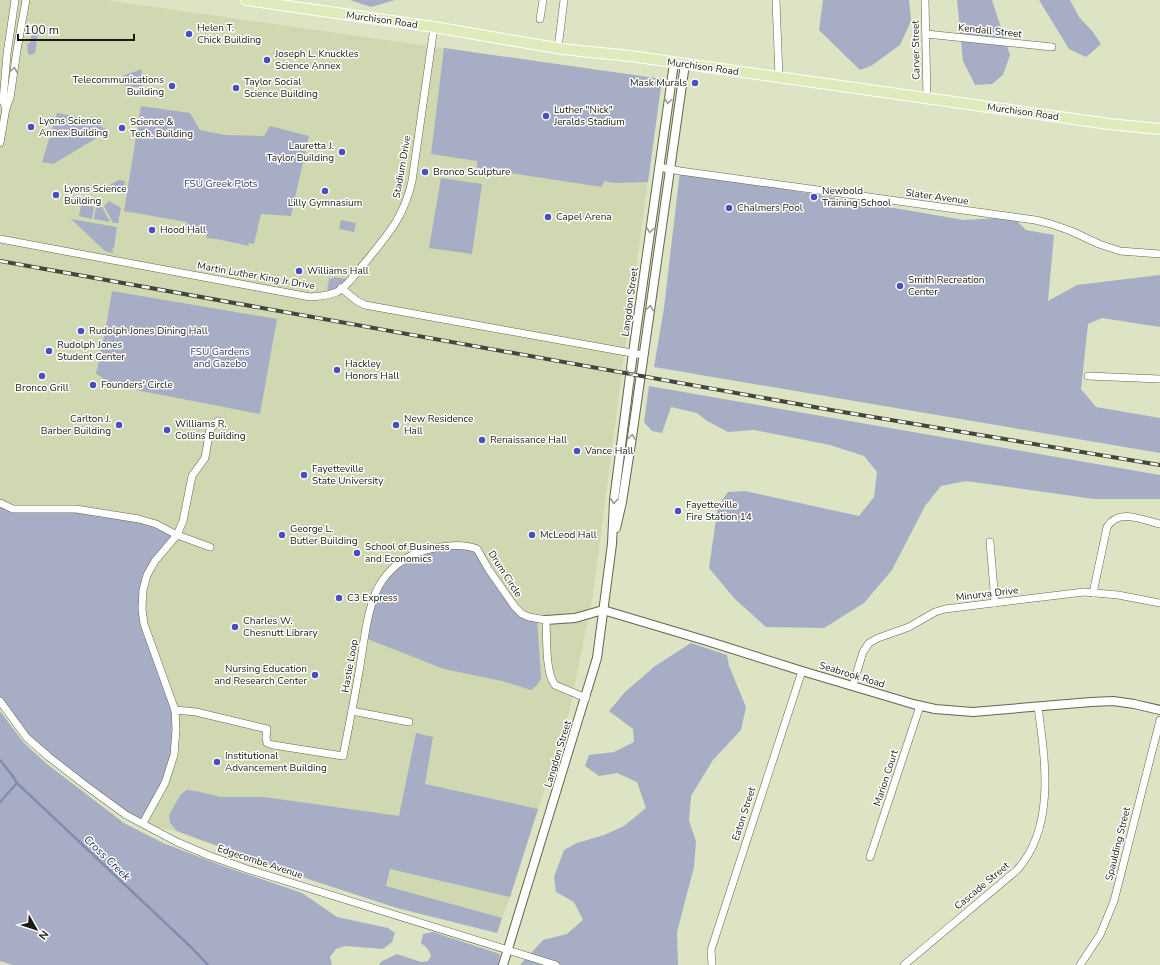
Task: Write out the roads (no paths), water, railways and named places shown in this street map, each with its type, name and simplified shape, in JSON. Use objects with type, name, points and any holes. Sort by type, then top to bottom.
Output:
[{"type":"main road","name":"Murchison Road","points":[[246,0],[284,3],[558,48],[685,64],[1109,124],[1160,129]]},
{"type":"street","points":[[6,108],[3,100],[4,53],[15,0]]},
{"type":"street","points":[[0,143],[6,108],[10,98],[26,0]]},
{"type":"street","points":[[540,19],[543,0]]},
{"type":"street","points":[[558,48],[564,0]]},
{"type":"street","points":[[776,0],[779,77]]},
{"type":"street","name":"Carver Street","points":[[925,0],[927,99]]},
{"type":"street","name":"Stadium Drive","points":[[342,288],[348,283],[394,227],[407,201],[412,181],[434,28]]},
{"type":"street","name":"Kendall Street","points":[[926,34],[1052,47]]},
{"type":"street","points":[[4,53],[16,55]]},
{"type":"street","name":"Langdon Street","points":[[503,965],[597,658],[612,544],[614,500],[633,353],[674,63]]},
{"type":"street","name":"Langdon Street","points":[[612,544],[622,502],[685,64]]},
{"type":"street","name":"Slater Avenue","points":[[659,167],[1035,220],[1071,231],[1099,244],[1120,251],[1160,254]]},
{"type":"street","name":"Martin Luther King Jr Drive","points":[[0,239],[310,297],[324,296],[337,292],[342,288]]},
{"type":"street","points":[[342,288],[357,301],[365,305],[643,355]]},
{"type":"street","points":[[1088,376],[1160,379]]},
{"type":"street","points":[[143,823],[165,783],[175,746],[176,730],[174,710],[147,635],[142,612],[142,600],[147,575],[155,561],[177,535],[183,521],[192,476],[205,458],[210,429],[218,422]]},
{"type":"street","points":[[0,503],[13,509],[76,509],[121,515],[156,524],[177,535],[210,547]]},
{"type":"street","points":[[1093,593],[1107,527],[1110,522],[1114,518],[1125,515],[1160,524]]},
{"type":"street","points":[[990,542],[995,603]]},
{"type":"street","name":"Drum Circle","points":[[368,623],[376,591],[381,582],[395,565],[423,550],[444,546],[467,545],[477,549],[515,607],[522,614],[529,617],[546,620]]},
{"type":"street","name":"Minurva Drive","points":[[852,685],[865,647],[873,640],[909,627],[935,612],[945,609],[1084,592],[1118,595],[1160,604]]},
{"type":"street","points":[[586,698],[554,685],[551,681],[546,620],[575,618],[603,610]]},
{"type":"street","name":"Seabrook Road","points":[[603,610],[802,671],[920,706],[935,709],[969,712],[1113,701],[1160,710]]},
{"type":"street","name":"Hastie Loop","points":[[174,710],[196,712],[267,729],[267,743],[272,745],[343,756],[368,623]]},
{"type":"street","name":"Eaton Street","points":[[712,965],[711,950],[802,671]]},
{"type":"street","name":"Edgecombe Avenue","points":[[0,701],[27,738],[49,757],[126,815],[177,842],[210,856],[255,871],[556,965]]},
{"type":"street","name":"Marion Court","points":[[870,857],[920,706]]},
{"type":"street","name":"Cascade Street","points":[[904,965],[1017,870],[1027,858],[1038,834],[1043,813],[1045,766],[1038,707]]},
{"type":"street","points":[[352,711],[409,722]]},
{"type":"street","name":"Spaulding Street","points":[[1080,965],[1100,935],[1114,901],[1160,720]]},
{"type":"waterway","name":"Cross Creek","points":[[0,760],[17,783],[192,948],[208,965]]},
{"type":"waterway","points":[[0,802],[17,783]]},
{"type":"railway","points":[[0,261],[831,410],[1160,465]]},
{"type":"place","name":"Helen T. Chick Building","points":[[189,34]]},
{"type":"place","name":"Joseph L. Knuckles Science Annex","points":[[267,60]]},
{"type":"place","name":"Mask Murals","points":[[695,83]]},
{"type":"place","name":"Telecommunications Building","points":[[172,86]]},
{"type":"place","name":"Taylor Social Science Building","points":[[236,88]]},
{"type":"place","name":"Luther \"Nick\" Jeralds Stadium","points":[[546,116]]},
{"type":"place","name":"Lyons Science Annex Building","points":[[31,127]]},
{"type":"place","name":"Science & Tech. Building","points":[[122,128]]},
{"type":"place","name":"Lauretta J. Taylor Building","points":[[342,152]]},
{"type":"place","name":"Bronco Sculpture","points":[[425,172]]},
{"type":"place","name":"Lilly Gymnasium","points":[[325,191]]},
{"type":"place","name":"Lyons Science Building","points":[[56,195]]},
{"type":"place","name":"Newbold Training School","points":[[814,197]]},
{"type":"place","name":"Chalmers Pool","points":[[729,208]]},
{"type":"place","name":"Capel Arena","points":[[548,217]]},
{"type":"place","name":"Hood Hall","points":[[152,230]]},
{"type":"place","name":"Williams Hall","points":[[299,271]]},
{"type":"place","name":"Smith Recreation Center","points":[[900,286]]},
{"type":"place","name":"Rudolph Jones Dining Hall","points":[[81,331]]},
{"type":"place","name":"Rudolph Jones Student Center","points":[[49,351]]},
{"type":"place","name":"Hackley Honors Hall","points":[[337,370]]},
{"type":"place","name":"Bronco Grill","points":[[42,376]]},
{"type":"place","name":"Founders' Circle","points":[[93,385]]},
{"type":"place","name":"Carlton J. Barber Building","points":[[119,425]]},
{"type":"place","name":"New Residence Hall","points":[[396,425]]},
{"type":"place","name":"Williams R. Collins Building","points":[[167,430]]},
{"type":"place","name":"Renaissance Hall","points":[[482,440]]},
{"type":"place","name":"Vance Hall","points":[[577,451]]},
{"type":"place","name":"Fayetteville State University","points":[[304,475]]},
{"type":"place","name":"Fayetteville Fire Station 14","points":[[678,511]]},
{"type":"place","name":"George L. Butler Building","points":[[282,535]]},
{"type":"place","name":"McLeod Hall","points":[[532,535]]},
{"type":"place","name":"School of Business and Economics","points":[[357,553]]},
{"type":"place","name":"C3 Express","points":[[339,598]]},
{"type":"place","name":"Charles W. Chesnutt Library","points":[[235,627]]},
{"type":"place","name":"Nursing Education and Research Center","points":[[315,675]]},
{"type":"place","name":"Institutional Advancement Building","points":[[217,762]]},
{"type":"park label","name":"FSU Greek Plots","points":[[221,184]]},
{"type":"park label","name":"FSU Gardens and Gazebo","points":[[220,358]]}]
